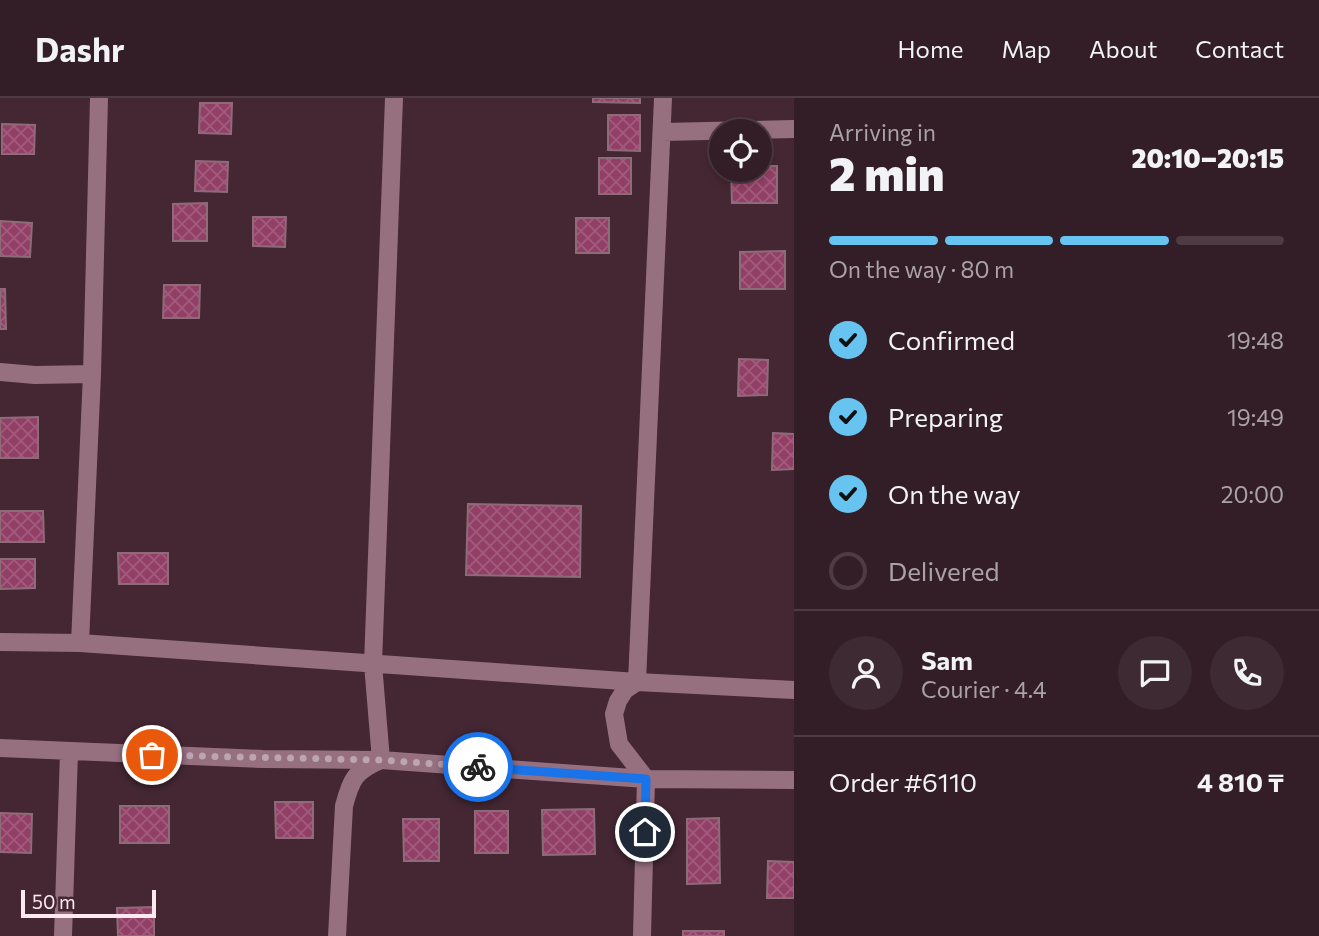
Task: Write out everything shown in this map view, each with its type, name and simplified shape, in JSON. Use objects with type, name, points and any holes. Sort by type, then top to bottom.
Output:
[{"type":"street","points":[[80,643],[92,374],[99,98]]},
{"type":"street","points":[[381,760],[373,664],[394,98]]},
{"type":"street","points":[[637,682],[663,98]]},
{"type":"street","points":[[662,132],[794,129]]},
{"type":"street","points":[[0,372],[35,375],[92,374]]},
{"type":"street","points":[[0,642],[80,643],[637,682],[794,690]]},
{"type":"street","points":[[637,682],[625,690],[614,714],[619,744],[646,779],[642,936]]},
{"type":"street","points":[[0,748],[381,760],[646,779],[794,780]]},
{"type":"street","points":[[63,936],[69,752]]},
{"type":"street","points":[[337,936],[346,799],[354,776],[362,768],[381,760]]},
{"type":"building","points":[[593,98],[640,98],[640,103],[593,102]]},
{"type":"building","points":[[200,103],[232,103],[231,134],[199,133]]},
{"type":"building","points":[[608,115],[640,115],[640,151],[608,150]]},
{"type":"building","points":[[2,124],[35,125],[34,154],[2,154]]},
{"type":"building","points":[[599,158],[631,158],[631,194],[599,194]]},
{"type":"building","points":[[196,161],[228,162],[227,192],[195,191]]},
{"type":"building","points":[[772,166],[777,166],[777,203],[732,203],[731,182],[772,182]]},
{"type":"building","points":[[207,203],[207,241],[173,241],[173,204]]},
{"type":"building","points":[[253,217],[286,217],[285,247],[253,246]]},
{"type":"building","points":[[576,218],[609,218],[609,253],[576,253]]},
{"type":"building","points":[[0,221],[32,223],[30,257],[0,256]]},
{"type":"building","points":[[785,251],[785,289],[740,289],[740,252]]},
{"type":"building","points":[[164,285],[200,285],[199,318],[163,318]]},
{"type":"building","points":[[0,289],[5,289],[6,329],[0,329]]},
{"type":"building","points":[[739,359],[768,360],[767,395],[738,396]]},
{"type":"building","points":[[38,417],[38,458],[0,458],[0,418]]},
{"type":"building","points":[[773,433],[794,434],[794,469],[772,470]]},
{"type":"building","points":[[468,504],[581,506],[580,577],[466,575]]},
{"type":"building","points":[[0,511],[43,511],[44,542],[0,542]]},
{"type":"building","points":[[118,553],[168,553],[168,584],[119,584]]},
{"type":"building","points":[[0,559],[35,559],[35,588],[0,589]]},
{"type":"building","points":[[275,802],[313,802],[313,838],[276,838]]},
{"type":"building","points":[[120,806],[169,806],[169,843],[120,843]]},
{"type":"building","points":[[594,809],[595,854],[543,855],[542,810]]},
{"type":"building","points":[[475,811],[508,811],[508,853],[475,853]]},
{"type":"building","points":[[0,813],[32,814],[31,853],[0,852]]},
{"type":"building","points":[[719,818],[720,883],[687,884],[687,819]]},
{"type":"building","points":[[403,819],[439,819],[439,861],[404,861]]},
{"type":"building","points":[[768,861],[794,862],[794,898],[767,898]]},
{"type":"building","points":[[154,907],[154,936],[118,936],[117,908]]},
{"type":"building","points":[[683,931],[724,931],[724,936],[683,936]]},
{"type":"way so far","points":[[152,755],[381,760],[478,767]]},
{"type":"route","points":[[478,767],[646,779],[645,832]]}]
